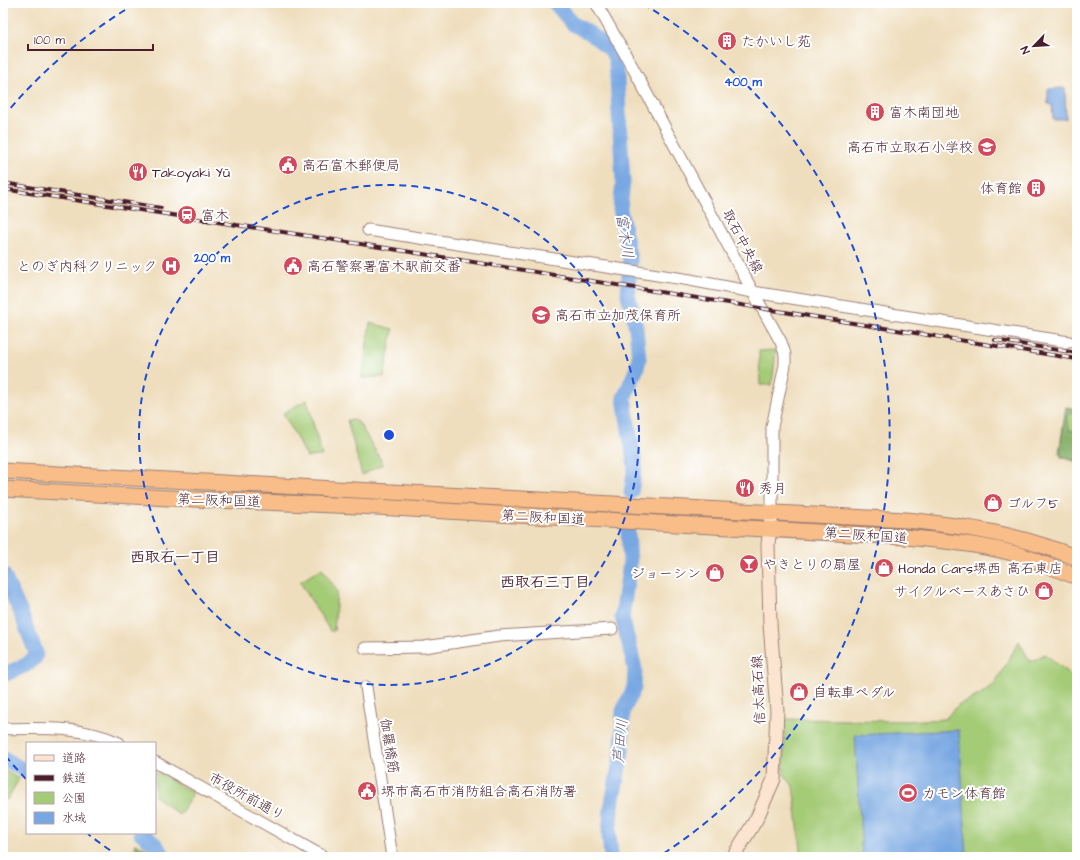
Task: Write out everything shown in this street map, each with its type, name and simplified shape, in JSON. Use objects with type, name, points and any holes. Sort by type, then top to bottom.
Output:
[{"type":"highway","name":"第二阪和国道","points":[[3,471],[906,520],[954,524],[988,530],[1034,542],[1077,558]]},
{"type":"highway","name":"第二阪和国道","points":[[3,489],[350,506],[905,537],[950,542],[1028,558],[1077,578]]},
{"type":"main road","name":"信太高石線","points":[[733,857],[757,818],[774,779],[777,711],[770,624],[768,544],[772,512]]},
{"type":"street","name":"取石中央線","points":[[596,3],[634,68],[781,342],[785,354],[785,364],[772,427],[772,512]]},
{"type":"street","points":[[368,230],[1069,342]]},
{"type":"street","points":[[365,648],[424,647],[499,636],[612,629]]},
{"type":"street","name":"伽羅橋筋","points":[[366,687],[392,857]]},
{"type":"street","points":[[3,729],[41,727],[70,729],[116,742]]},
{"type":"street","name":"市役所前通り","points":[[156,763],[324,857]]},
{"type":"green space","points":[[370,323],[393,329],[384,377],[362,378]]},
{"type":"green space","points":[[776,350],[772,385],[760,385],[759,351]]},
{"type":"green space","points":[[307,400],[322,456],[307,457],[283,413]]},
{"type":"green space","points":[[1066,407],[1077,409],[1077,462],[1061,457],[1059,452]]},
{"type":"green space","points":[[1066,408],[1077,409],[1077,413],[1072,413],[1068,417],[1069,430],[1077,431],[1077,461],[1062,456],[1060,452]]},
{"type":"green space","points":[[347,420],[355,420],[359,423],[383,464],[362,475]]},
{"type":"green space","points":[[322,568],[337,591],[334,631],[330,631],[300,582]]},
{"type":"green space","points":[[1019,641],[1030,662],[1045,654],[1077,680],[1077,857],[802,857],[793,786],[783,773],[785,719],[906,721],[945,719],[958,705],[979,695],[994,684]]},
{"type":"green space","points":[[3,770],[19,779],[7,800],[3,798]]},
{"type":"green space","points":[[156,772],[190,791],[192,796],[179,815],[156,797]]},
{"type":"green space","points":[[134,844],[146,848],[155,857],[137,857]]},
{"type":"water","points":[[1065,88],[1066,119],[1053,119],[1052,105],[1048,104],[1048,89]]},
{"type":"water","name":"カモン体育館","points":[[959,730],[967,857],[862,857],[855,735]]},
{"type":"waterway","name":"富木川","points":[[555,3],[573,24],[591,34],[611,50],[616,61],[623,182],[620,209],[630,260],[628,294],[636,328],[639,359],[637,368],[624,398],[635,467],[631,492]]},
{"type":"waterway","name":"芦田川","points":[[611,857],[609,834],[611,809],[622,751],[623,711],[634,688],[635,670],[622,617],[630,562],[628,533]]},
{"type":"waterway","points":[[3,574],[20,611],[36,653],[35,658],[26,665],[3,675]]},
{"type":"waterway","points":[[3,758],[26,771]]},
{"type":"waterway","points":[[142,834],[155,844],[165,857]]},
{"type":"railway","points":[[3,183],[161,208]]},
{"type":"railway","points":[[3,189],[367,245],[1077,359]]},
{"type":"railway","points":[[995,340],[1077,353]]},
{"type":"place","name":"たかいし苑","points":[[727,41]]},
{"type":"place","name":"富木南団地","points":[[875,112]]},
{"type":"place","name":"高石市立取石小学校","points":[[987,147]]},
{"type":"place","name":"高石富木郵便局","points":[[288,165]]},
{"type":"place","name":"Takoyaki Yū","points":[[138,172]]},
{"type":"place","name":"体育館","points":[[1036,188]]},
{"type":"place","name":"富木","points":[[187,215]]},
{"type":"place","name":"とのぎ内科クリニック","points":[[171,266]]},
{"type":"place","name":"高石警察署富木駅前交番","points":[[293,266]]},
{"type":"place","name":"高石市立加茂保育所","points":[[541,315]]},
{"type":"place","name":"秀月","points":[[745,488]]},
{"type":"place","name":"ゴルフ5","points":[[993,503]]},
{"type":"place","name":"やきとりの扇屋","points":[[749,564]]},
{"type":"place","name":"Honda Cars堺西 高石東店","points":[[884,568]]},
{"type":"place","name":"ジョーシン","points":[[715,573]]},
{"type":"place","name":"サイクルベースあさひ","points":[[1044,591]]},
{"type":"place","name":"自転車ペダル","points":[[799,692]]},
{"type":"place","name":"堺市高石市消防組合高石消防署","points":[[367,791]]},
{"type":"place","name":"カモン体育館","points":[[908,793]]},
{"type":"district","name":"西取石一丁目","points":[[175,557]]},
{"type":"district","name":"西取石三丁目","points":[[545,582]]}]
